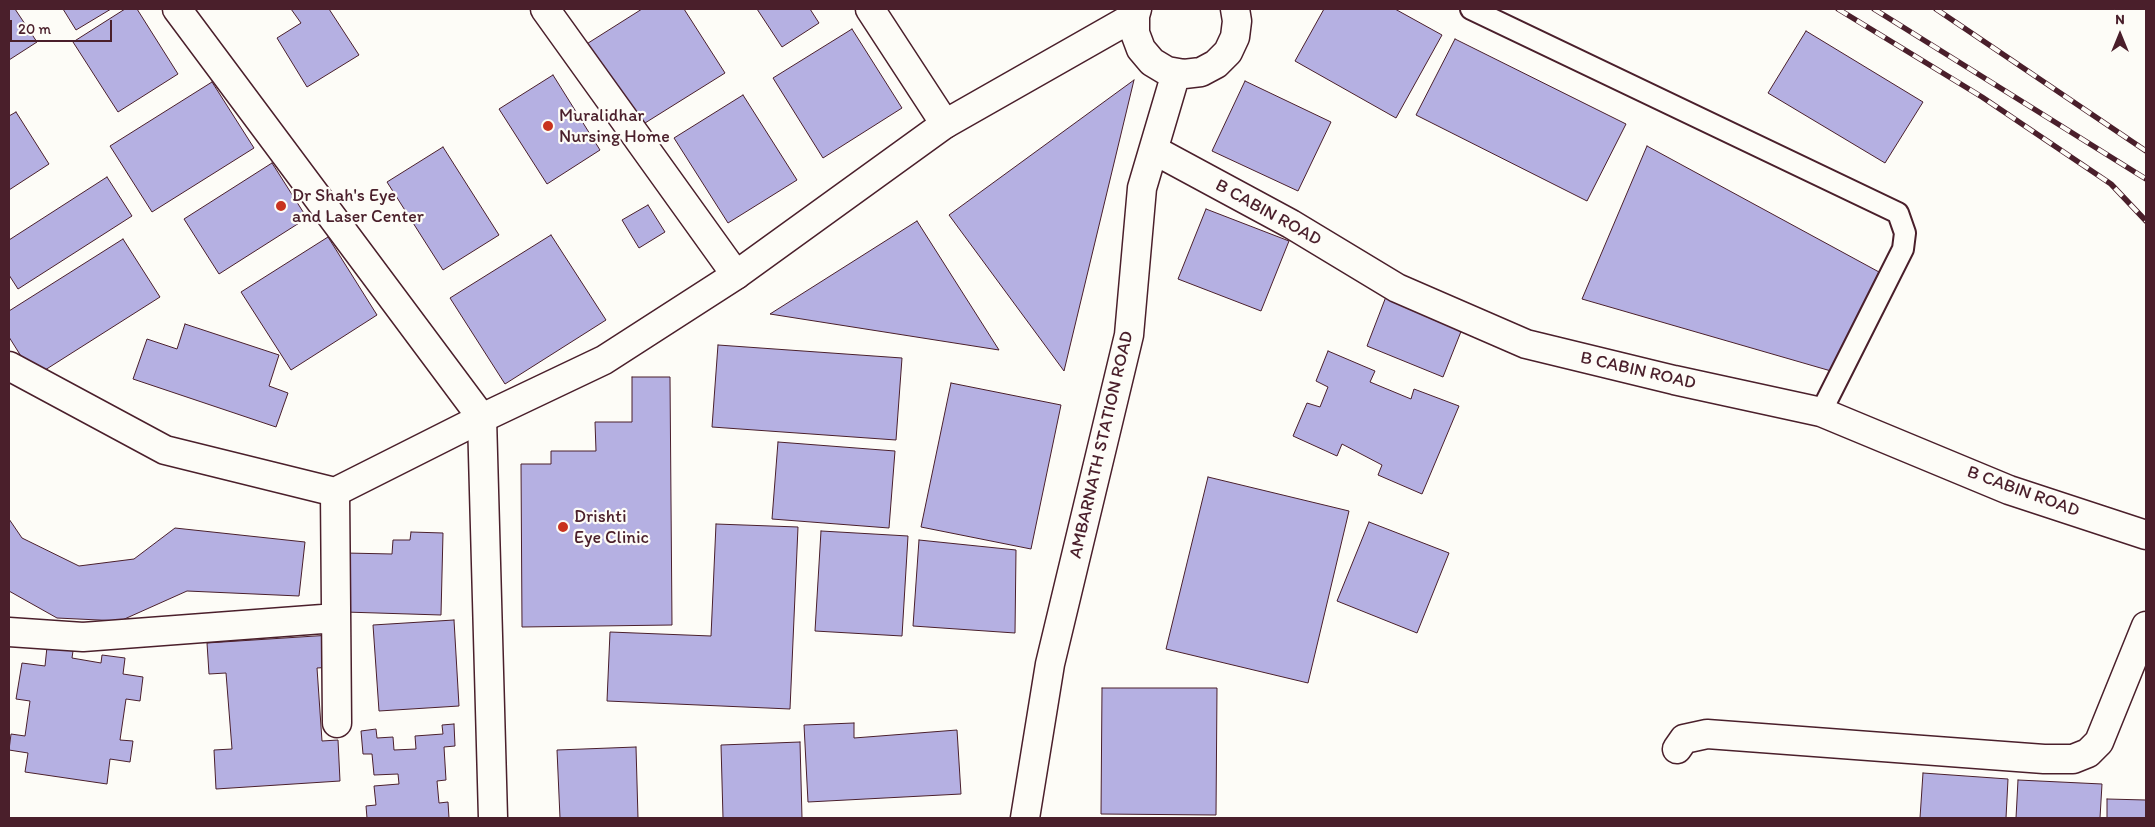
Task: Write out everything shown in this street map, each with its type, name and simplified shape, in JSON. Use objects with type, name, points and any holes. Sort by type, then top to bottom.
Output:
[{"type":"street","points":[[177,9],[482,418],[493,818]]},
{"type":"street","points":[[545,9],[736,275]]},
{"type":"street","points":[[870,9],[945,124]]},
{"type":"street","points":[[1136,12],[1135,33],[1141,49],[1152,62],[1167,71],[1176,73],[1201,72],[1216,64],[1228,52],[1235,37],[1237,21],[1235,9]]},
{"type":"street","points":[[9,366],[166,450],[335,492],[482,418],[604,360],[736,275],[945,124],[1136,12]]},
{"type":"street","name":"AMBARNATH STATION ROAD","points":[[1024,818],[1050,664],[1129,334],[1142,188],[1176,73]]},
{"type":"street","name":"B CABIN ROAD","points":[[1154,150],[1291,224],[1397,288],[1526,344],[1674,380],[1821,412],[2010,490],[2146,535]]},
{"type":"street","points":[[335,492],[337,723]]},
{"type":"street","points":[[9,632],[83,637],[336,618]]},
{"type":"street","points":[[1677,749],[1684,739],[1707,734],[2044,759],[2073,759],[2088,752],[2099,742],[2146,626]]},
{"type":"lane","points":[[1471,9],[1898,213],[1905,233],[1903,249],[1821,412]]},
{"type":"building","points":[[9,9],[15,9],[37,42],[9,60]]},
{"type":"building","points":[[63,9],[111,9],[76,30]]},
{"type":"building","points":[[125,9],[137,9],[178,74],[118,112],[73,42]]},
{"type":"building","points":[[291,9],[329,9],[359,55],[307,87],[277,38],[301,23]]},
{"type":"building","points":[[642,9],[684,9],[725,73],[637,128],[585,45]]},
{"type":"building","points":[[757,9],[810,9],[819,23],[782,47]]},
{"type":"building","points":[[1324,9],[1395,9],[1442,35],[1396,118],[1295,61]]},
{"type":"building","points":[[852,29],[902,108],[823,158],[773,78]]},
{"type":"building","points":[[1806,31],[1923,102],[1885,163],[1768,93]]},
{"type":"building","points":[[1455,39],[1626,124],[1587,201],[1416,115]]},
{"type":"building","points":[[553,75],[600,150],[547,184],[499,109]]},
{"type":"building","points":[[1134,80],[1064,371],[949,215]]},
{"type":"building","points":[[1245,81],[1331,122],[1298,191],[1212,151]]},
{"type":"building","points":[[212,82],[254,148],[152,212],[110,146]]},
{"type":"building","points":[[743,95],[797,180],[728,223],[674,138]]},
{"type":"building","points":[[16,112],[49,164],[9,190],[9,116]]},
{"type":"building","points":[[1647,146],[1879,272],[1831,371],[1582,299]]},
{"type":"building","points":[[443,147],[499,235],[443,270],[387,182]]},
{"type":"building","points":[[272,163],[307,218],[219,274],[184,219]]},
{"type":"building","points":[[107,177],[132,216],[18,289],[9,275],[9,240]]},
{"type":"building","points":[[648,205],[665,232],[639,248],[622,220]]},
{"type":"building","points":[[1206,209],[1289,241],[1261,311],[1178,279]]},
{"type":"building","points":[[917,221],[999,350],[770,314]]},
{"type":"building","points":[[551,235],[606,320],[505,384],[450,298]]},
{"type":"building","points":[[328,237],[377,315],[291,370],[241,292]]},
{"type":"building","points":[[123,239],[160,297],[34,377],[9,337],[9,311]]},
{"type":"building","points":[[1387,294],[1464,324],[1443,377],[1367,346]]},
{"type":"building","points":[[185,324],[279,355],[269,386],[288,393],[276,427],[133,379],[147,339],[177,349]]},
{"type":"building","points":[[718,345],[902,358],[896,440],[712,427]]},
{"type":"building","points":[[1328,351],[1375,371],[1370,382],[1411,399],[1414,389],[1459,406],[1422,494],[1378,475],[1382,465],[1342,444],[1337,456],[1293,436],[1307,403],[1320,407],[1328,387],[1316,381]]},
{"type":"building","points":[[632,377],[670,377],[672,625],[522,627],[521,464],[551,464],[551,451],[596,451],[595,422],[632,422]]},
{"type":"building","points":[[951,383],[1061,405],[1031,549],[921,527]]},
{"type":"building","points":[[778,442],[895,451],[889,528],[772,519]]},
{"type":"building","points":[[1208,477],[1349,511],[1308,683],[1166,649]]},
{"type":"building","points":[[9,519],[22,538],[79,566],[134,559],[175,528],[305,542],[299,596],[187,591],[120,621],[57,618],[9,591]]},
{"type":"building","points":[[1369,522],[1449,553],[1417,633],[1337,601]]},
{"type":"building","points":[[716,524],[798,527],[790,709],[607,701],[610,632],[711,636]]},
{"type":"building","points":[[821,531],[908,536],[902,636],[815,631]]},
{"type":"building","points":[[411,532],[443,533],[441,615],[345,612],[346,553],[392,554],[393,540],[410,540]]},
{"type":"building","points":[[919,540],[1016,550],[1015,633],[913,626]]},
{"type":"building","points":[[454,620],[459,706],[379,711],[373,625]]},
{"type":"building","points":[[331,635],[333,667],[317,668],[322,741],[338,740],[340,781],[216,789],[214,750],[232,749],[226,673],[209,674],[207,643]]},
{"type":"building","points":[[47,647],[73,651],[72,658],[101,663],[102,655],[125,658],[123,674],[143,677],[140,701],[126,699],[120,740],[133,741],[130,762],[110,759],[107,784],[25,772],[28,753],[9,750],[11,734],[25,736],[30,701],[16,699],[22,663],[45,666]]},
{"type":"building","points":[[1102,688],[1217,688],[1216,815],[1101,814]]},
{"type":"building","points":[[854,723],[854,738],[957,730],[961,794],[808,802],[804,725]]},
{"type":"building","points":[[454,724],[455,746],[444,747],[446,780],[437,781],[439,803],[448,802],[449,818],[367,818],[366,806],[376,805],[374,786],[399,784],[398,774],[374,775],[372,754],[363,754],[361,731],[376,729],[377,738],[393,737],[394,750],[416,749],[415,736],[443,734],[442,725]]},
{"type":"building","points":[[800,742],[802,818],[723,818],[721,745]]},
{"type":"building","points":[[636,747],[638,818],[560,818],[557,750]]},
{"type":"building","points":[[1923,773],[2008,779],[2006,818],[1920,818]]},
{"type":"building","points":[[2018,780],[2102,784],[2100,818],[2016,818]]},
{"type":"building","points":[[2107,799],[2146,800],[2146,818],[2107,818]]},
{"type":"railway","points":[[1838,9],[1982,97],[2111,184],[2146,221]]},
{"type":"railway","points":[[1874,9],[2146,179]]},
{"type":"railway","points":[[1936,9],[2146,151]]},
{"type":"place","name":"Muralidhar Nursing Home","points":[[548,126]]},
{"type":"place","name":"Dr Shah's Eye and Laser Center","points":[[281,206]]},
{"type":"place","name":"Drishti Eye Clinic","points":[[563,527]]}]
